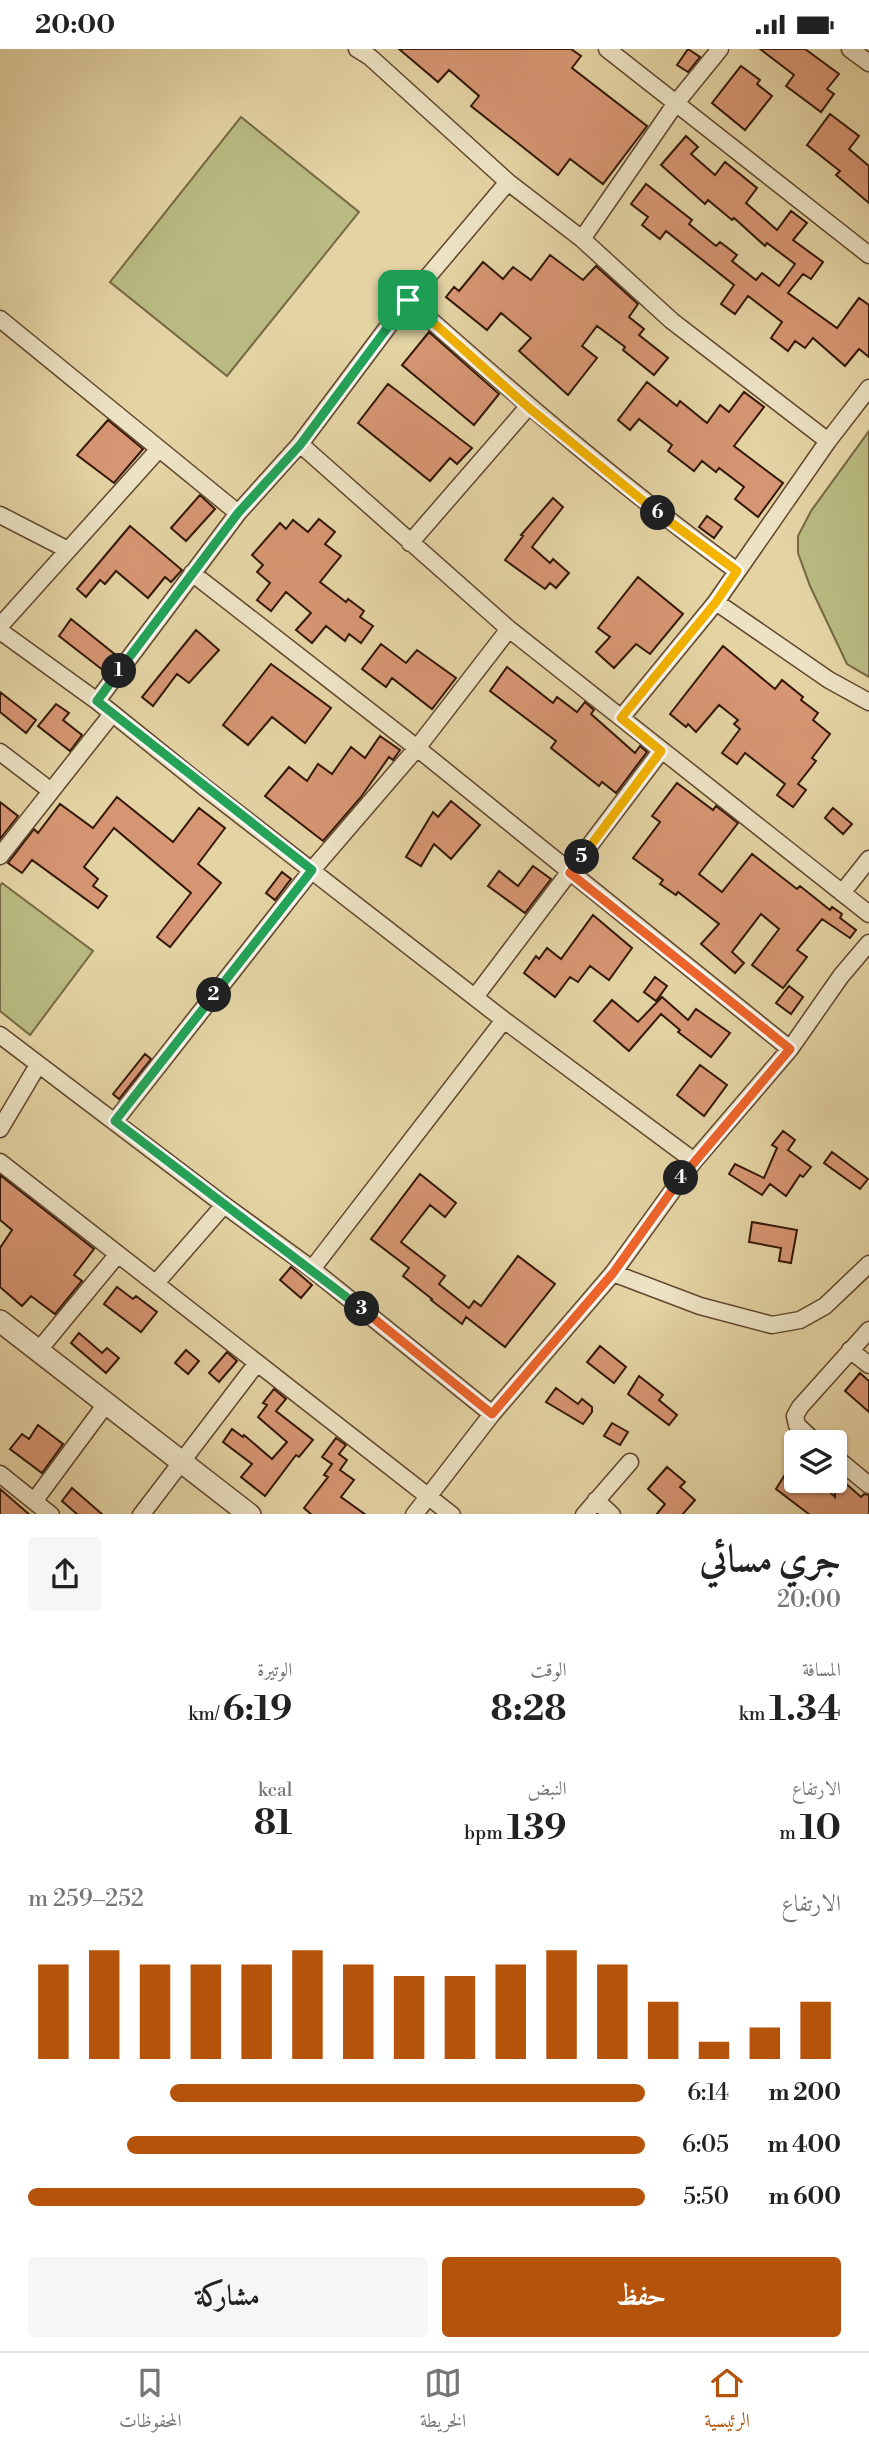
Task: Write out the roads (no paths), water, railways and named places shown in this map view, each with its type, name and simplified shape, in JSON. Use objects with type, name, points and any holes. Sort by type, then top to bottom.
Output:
[{"type":"street","points":[[607,49],[869,255]]},
{"type":"street","points":[[582,239],[676,103],[720,49]]},
{"type":"street","points":[[850,49],[869,63]]},
{"type":"street","points":[[368,52],[508,183],[582,239],[672,321],[828,441]]},
{"type":"street","points":[[97,701],[238,513],[300,445],[408,300],[508,183]]},
{"type":"street","points":[[408,300],[528,407],[657,512],[737,571]]},
{"type":"street","points":[[0,319],[238,513]]},
{"type":"street","points":[[621,718],[716,602],[828,441],[869,388]]},
{"type":"street","points":[[410,543],[528,407]]},
{"type":"street","points":[[300,445],[509,629],[869,914]]},
{"type":"street","points":[[0,626],[159,449]]},
{"type":"street","points":[[0,515],[68,550]]},
{"type":"street","points":[[192,573],[417,748],[790,1049]]},
{"type":"street","points":[[716,602],[829,680],[869,702]]},
{"type":"street","points":[[115,1121],[312,870],[417,748],[509,629]]},
{"type":"street","points":[[0,631],[97,701],[504,1020],[694,1161]]},
{"type":"street","points":[[0,856],[112,714]]},
{"type":"street","points":[[475,997],[661,751]]},
{"type":"street","points":[[0,752],[51,791]]},
{"type":"street","points":[[842,893],[869,859]]},
{"type":"street","points":[[414,1514],[492,1414],[613,1273],[694,1161],[790,1049],[841,976],[869,943]]},
{"type":"street","points":[[312,1269],[504,1020]]},
{"type":"street","points":[[0,1035],[312,1269],[492,1414]]},
{"type":"street","points":[[0,1129],[38,1065]]},
{"type":"street","points":[[0,1162],[452,1514]]},
{"type":"street","points":[[156,1283],[224,1205]]},
{"type":"street","points":[[38,1351],[118,1254]]},
{"type":"street","points":[[613,1273],[711,1309],[772,1325],[800,1320],[825,1306],[869,1263]]},
{"type":"street","points":[[0,1321],[250,1514]]},
{"type":"street","points":[[802,1430],[797,1425],[795,1416],[800,1407],[869,1330]]},
{"type":"street","points":[[850,1350],[869,1365]]},
{"type":"street","points":[[141,1514],[257,1363]]},
{"type":"street","points":[[35,1500],[106,1404]]},
{"type":"street","points":[[584,1514],[630,1462]]},
{"type":"street","points":[[847,1467],[869,1485]]},
{"type":"street","points":[[0,1474],[51,1514]]},
{"type":"street","points":[[596,1500],[612,1514]]}]
